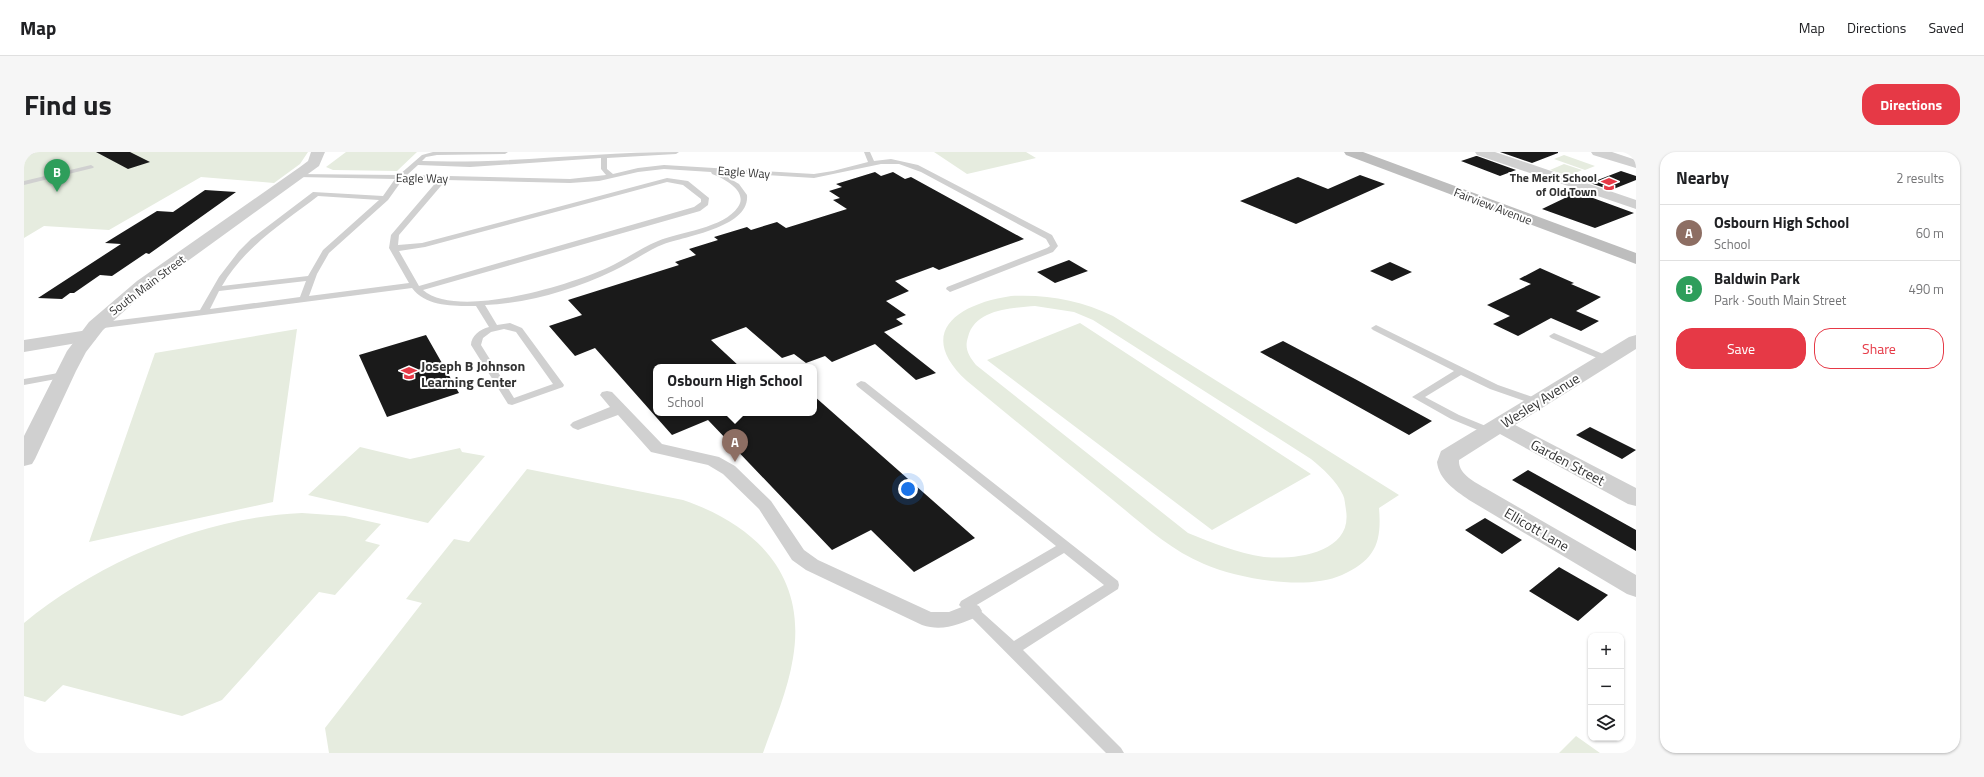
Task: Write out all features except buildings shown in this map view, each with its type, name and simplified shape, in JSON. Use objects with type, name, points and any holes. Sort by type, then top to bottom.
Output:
[{"type":"main road","name":"Fairview Avenue","points":[[1351,152],[1636,259]]},
{"type":"street","name":"South Main Street","points":[[24,460],[64,375],[92,331],[143,285],[314,163],[318,152]]},
{"type":"street","points":[[1482,152],[1636,205]]},
{"type":"street","points":[[1598,152],[1636,164]]},
{"type":"street","points":[[24,346],[92,331]]},
{"type":"street","name":"Wesley Avenue","points":[[1447,462],[1450,456],[1636,341]]},
{"type":"street","points":[[607,395],[657,448],[713,461],[725,467],[765,505],[798,555],[812,565],[929,620],[950,620],[972,611]]},
{"type":"street","points":[[578,425],[620,409]]},
{"type":"street","name":"Garden Street","points":[[1494,428],[1636,498]]},
{"type":"street","name":"Ellicott Lane","points":[[1447,462],[1449,470],[1456,479],[1477,494],[1636,587]]},
{"type":"lane","points":[[24,157],[33,152]]},
{"type":"lane","points":[[304,298],[318,264],[326,252],[385,198],[400,178],[424,156],[432,153],[505,152]]},
{"type":"lane","points":[[416,163],[470,165],[676,152]]},
{"type":"lane","points":[[867,152],[872,164]]},
{"type":"lane","points":[[604,156],[604,169],[612,177]]},
{"type":"lane","name":"Eagle Way","points":[[298,175],[556,182],[612,177],[649,168],[694,168],[824,176],[890,161],[910,164],[1049,237],[1054,242],[1054,246],[1050,250],[950,289]]},
{"type":"lane","points":[[24,183],[91,166]]},
{"type":"lane","points":[[443,179],[398,232],[393,242],[393,248],[421,293],[434,299],[447,302],[479,303],[506,301],[531,296],[594,276],[656,245],[722,222],[741,209],[744,203],[744,197],[741,190],[719,174],[694,168]]},
{"type":"lane","points":[[92,331],[204,311],[304,298],[416,287],[697,209],[705,203],[705,198],[685,183],[667,180],[422,244],[393,248]]},
{"type":"lane","points":[[204,311],[232,264],[254,241],[316,194],[385,198]]},
{"type":"lane","points":[[216,289],[312,278]]},
{"type":"lane","points":[[479,303],[494,328]]},
{"type":"lane","points":[[510,326],[519,330],[559,385],[512,402],[476,346],[479,336],[494,328],[510,326]]},
{"type":"lane","points":[[1376,328],[1494,387],[1537,402]]},
{"type":"lane","points":[[1554,336],[1607,359]]},
{"type":"lane","points":[[1461,371],[1417,397],[1455,417],[1494,428]]},
{"type":"lane","points":[[24,382],[64,375]]},
{"type":"lane","points":[[861,384],[1113,585],[1013,649]]},
{"type":"lane","points":[[1065,547],[966,605],[1013,649],[1116,753]]},
{"type":"shaded area","points":[[24,152],[308,152],[300,164],[274,183],[201,177],[109,230],[44,226],[24,238]]},
{"type":"shaded area","points":[[346,152],[417,152],[397,171],[333,170],[326,167]]},
{"type":"shaded area","points":[[934,152],[1026,152],[1036,158],[967,174]]},
{"type":"shaded area","points":[[1564,155],[1595,166],[1585,170],[1554,159]]},
{"type":"shaded area","points":[[1564,164],[1582,170],[1569,176],[1550,170]]},
{"type":"shaded area","points":[[1011,296],[1050,297],[1076,302],[1101,310],[1113,316],[1399,495],[1379,508],[1379,531],[1374,549],[1362,563],[1342,575],[1327,580],[1292,583],[1235,574],[1204,564],[1178,550],[1142,524],[985,396],[967,381],[952,364],[944,349],[944,335],[949,324],[960,314],[974,306],[991,300]],"holes":[[[1035,306],[1074,312],[1093,320],[1316,463],[1333,480],[1344,497],[1346,524],[1340,536],[1331,545],[1319,551],[1305,555],[1277,558],[1244,553],[1188,533],[976,365],[968,352],[967,341],[972,328],[986,315],[1005,309]]]},
{"type":"shaded area","points":[[1080,323],[1311,474],[1212,530],[987,360]]},
{"type":"shaded area","points":[[297,329],[273,502],[89,542],[155,353]]},
{"type":"shaded area","points":[[360,447],[410,459],[460,448],[462,452],[485,456],[428,523],[308,495]]},
{"type":"shaded area","points":[[527,469],[683,500],[709,511],[733,524],[754,539],[771,557],[784,578],[792,602],[795,628],[793,658],[788,682],[763,753],[329,753],[325,728],[422,603],[406,599],[454,539],[469,542]]},
{"type":"shaded area","points":[[302,513],[345,516],[381,524],[365,541],[380,545],[335,595],[319,592],[222,700],[182,716],[63,685],[45,702],[24,696],[24,623],[85,580],[119,562],[155,546],[191,533],[228,523],[265,516]]},
{"type":"shaded area","points":[[1576,736],[1600,753],[1559,753]]},
{"type":"place","name":"The Merit School of Old Town","points":[[1609,184]]},
{"type":"place","name":"Baldwin Park","points":[[57,192]]},
{"type":"place","name":"Joseph B Johnson Learning Center","points":[[409,373]]},
{"type":"place","name":"Osbourn High School","points":[[735,462]]}]
